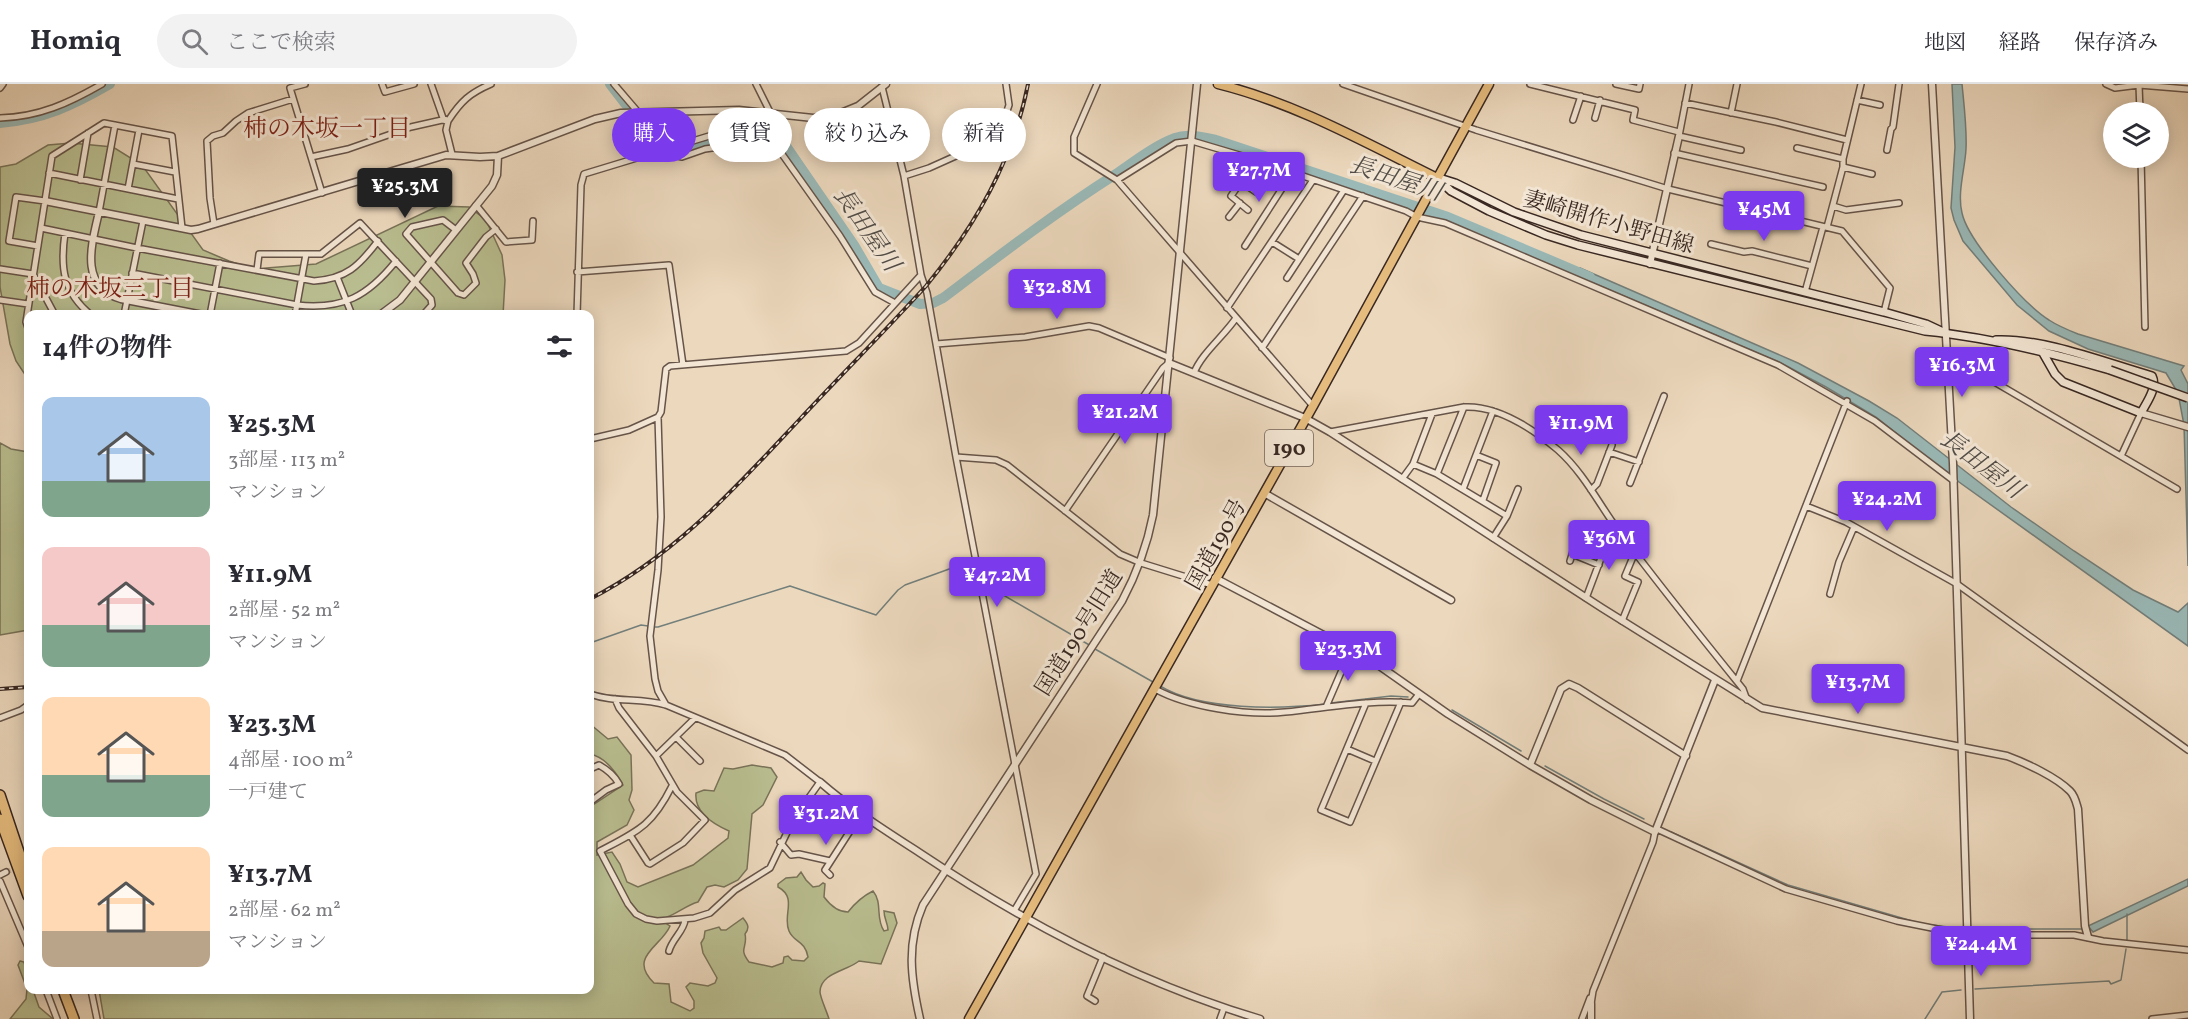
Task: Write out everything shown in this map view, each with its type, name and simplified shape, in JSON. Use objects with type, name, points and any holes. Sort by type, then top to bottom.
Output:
[{"type":"highway","points":[[0,795],[24,867]]},
{"type":"highway","points":[[0,819],[24,885]]},
{"type":"highway","points":[[66,994],[75,1019]]},
{"type":"main road","points":[[1218,84],[1277,102],[1437,178]]},
{"type":"main road","name":"国道190号","points":[[969,1019],[1264,493],[1489,84]]},
{"type":"main road","name":"妻崎開作小野田線","points":[[1437,178],[1455,183],[1489,201],[1550,225],[1652,254],[1884,312],[1926,324],[1947,333]]},
{"type":"main road","name":"妻崎開作小野田線","points":[[1437,178],[1451,191],[1513,221],[1578,245],[1925,331],[1947,333],[2043,352],[2110,370],[2188,398]]},
{"type":"main road","points":[[1981,340],[2014,340],[2056,348],[2152,376],[2155,382],[2141,413],[2063,382],[2055,374],[2043,352]]},
{"type":"street","points":[[0,118],[41,113],[70,102],[102,84]]},
{"type":"street","points":[[305,84],[290,88],[322,193]]},
{"type":"street","points":[[382,84],[385,92],[414,84]]},
{"type":"street","points":[[431,84],[443,118],[448,121]]},
{"type":"street","points":[[452,154],[446,130],[448,121],[458,106],[474,91],[491,84]]},
{"type":"street","points":[[614,84],[635,108]]},
{"type":"street","points":[[756,84],[768,108]]},
{"type":"street","points":[[904,176],[933,166],[998,137],[1009,105],[1006,84]]},
{"type":"street","points":[[1097,84],[1074,137],[1074,153],[1117,180],[1312,406]]},
{"type":"street","name":"国道190号旧道","points":[[920,1019],[911,972],[912,941],[923,905],[1122,601],[1141,563],[1153,515],[1197,84]]},
{"type":"street","points":[[1343,84],[1466,126],[1668,189],[1842,231],[1890,288],[1884,312]]},
{"type":"street","points":[[1530,84],[1635,110],[1633,120],[1741,150]]},
{"type":"street","points":[[1616,84],[1639,89],[1640,84]]},
{"type":"street","points":[[1650,264],[1689,84]]},
{"type":"street","points":[[1731,113],[1737,84]]},
{"type":"street","points":[[1805,292],[1844,167],[1843,159],[1861,84]]},
{"type":"street","points":[[1887,150],[1899,84]]},
{"type":"street","points":[[1932,84],[1954,480],[1970,1019]]},
{"type":"street","points":[[2106,84],[2115,88],[2139,85],[2188,89]]},
{"type":"street","points":[[2139,85],[2140,102]]},
{"type":"street","points":[[792,116],[813,118],[840,115],[858,106],[884,86],[904,176],[921,275],[930,308],[956,457],[1036,874],[1014,911]]},
{"type":"street","points":[[1573,120],[1581,96]]},
{"type":"street","points":[[214,224],[210,198],[207,141],[223,133],[249,113],[293,99]]},
{"type":"street","points":[[1595,118],[1600,100]]},
{"type":"street","points":[[1857,100],[1880,105]]},
{"type":"street","points":[[1685,103],[1847,140]]},
{"type":"street","points":[[38,246],[9,241],[16,196],[143,221],[198,229],[452,154],[498,156],[612,115]]},
{"type":"street","points":[[311,157],[348,149],[411,127],[442,120],[448,121]]},
{"type":"street","points":[[27,310],[52,156],[104,123],[172,136],[182,228]]},
{"type":"street","points":[[115,125],[90,261],[96,279],[112,296],[178,310]]},
{"type":"street","points":[[129,189],[139,130]]},
{"type":"street","points":[[80,180],[88,132]]},
{"type":"street","points":[[1117,180],[1176,143],[1192,140],[1445,223],[1798,375],[1847,402],[1900,438],[1954,480]]},
{"type":"street","points":[[696,153],[719,147],[777,147],[840,236],[870,285],[882,297],[896,302]]},
{"type":"street","points":[[1797,148],[1843,159]]},
{"type":"street","points":[[1674,153],[1823,187]]},
{"type":"street","points":[[387,310],[400,300],[494,182],[498,156]]},
{"type":"street","points":[[1248,210],[1231,196],[1256,160]]},
{"type":"street","points":[[577,310],[581,185],[584,174],[623,162]]},
{"type":"street","points":[[133,164],[175,172]]},
{"type":"street","points":[[1844,167],[1872,174]]},
{"type":"street","points":[[2141,168],[2145,327]]},
{"type":"street","points":[[49,173],[178,199]]},
{"type":"street","points":[[1245,246],[1292,173]]},
{"type":"street","points":[[1227,308],[1313,180]]},
{"type":"street","points":[[1241,182],[1256,192]]},
{"type":"street","points":[[1287,278],[1344,190]]},
{"type":"street","points":[[1262,348],[1364,196]]},
{"type":"street","points":[[1229,217],[1240,203]]},
{"type":"street","points":[[1833,206],[1846,210],[1899,203]]},
{"type":"street","points":[[476,205],[506,242],[532,240],[533,221]]},
{"type":"street","points":[[456,230],[443,220],[412,227],[406,234],[458,293],[464,295],[476,283],[474,274],[466,263],[486,237],[496,229]]},
{"type":"street","points":[[125,310],[143,221]]},
{"type":"street","points":[[257,270],[259,254],[321,254],[360,223],[431,299],[432,305],[428,310]]},
{"type":"street","points":[[40,228],[302,279],[324,280],[337,277],[355,267],[378,241]]},
{"type":"street","points":[[65,233],[62,255],[65,278],[81,310]]},
{"type":"street","points":[[1272,242],[1299,259]]},
{"type":"street","points":[[1711,244],[1744,252],[1752,251],[1812,266]]},
{"type":"street","points":[[296,310],[306,254]]},
{"type":"street","points":[[132,273],[297,305],[320,307],[346,301],[364,293],[378,282],[396,261]]},
{"type":"street","points":[[211,310],[220,263]]},
{"type":"street","points":[[578,273],[669,265],[683,365]]},
{"type":"street","points":[[0,269],[33,274]]},
{"type":"street","points":[[33,274],[52,310]]},
{"type":"street","points":[[666,705],[658,692],[650,636],[658,570],[661,517],[658,417],[661,412],[666,369],[670,366],[846,351],[859,343],[921,275]]},
{"type":"street","points":[[337,277],[350,310]]},
{"type":"street","points":[[0,300],[28,304]]},
{"type":"street","points":[[1194,373],[1203,356],[1226,333],[1236,318]]},
{"type":"street","points":[[936,344],[1025,337],[1089,326],[1099,328],[1194,373],[1305,418],[1330,432],[1747,700],[1774,712],[2017,759],[2071,792],[2076,800],[2086,932]]},
{"type":"street","points":[[1065,511],[1169,361]]},
{"type":"street","points":[[1962,363],[2177,489]]},
{"type":"street","points":[[1630,483],[1664,396]]},
{"type":"street","points":[[1737,681],[1847,402]]},
{"type":"street","points":[[1330,432],[1479,406],[1539,435],[1571,462],[1635,552],[1737,681],[1747,700]]},
{"type":"street","points":[[1437,474],[1464,407]]},
{"type":"street","points":[[1463,489],[1493,411]]},
{"type":"street","points":[[2121,456],[2141,413],[2188,427]]},
{"type":"street","points":[[1402,479],[1413,464],[1432,414]]},
{"type":"street","points":[[594,438],[629,430],[658,417]]},
{"type":"street","points":[[1591,490],[1597,484],[1611,445]]},
{"type":"street","points":[[1609,452],[1638,462]]},
{"type":"street","points":[[1476,455],[1496,463],[1483,500]]},
{"type":"street","points":[[956,457],[996,460],[1007,465],[1120,554],[1141,563],[1214,581],[1349,647],[1396,676],[1448,714],[1591,800],[1786,889],[1886,918],[1967,931],[2074,935],[2086,932],[2188,950]]},
{"type":"street","points":[[1413,464],[1437,474],[1507,516]]},
{"type":"street","points":[[1493,538],[1507,516],[1518,489]]},
{"type":"street","points":[[1264,493],[1451,600]]},
{"type":"street","points":[[1806,506],[1854,527],[1957,584],[2188,750]]},
{"type":"street","points":[[1830,594],[1839,562],[1854,527]]},
{"type":"street","points":[[1586,598],[1609,537]]},
{"type":"street","points":[[1575,545],[1571,558],[1599,565]]},
{"type":"street","points":[[1622,621],[1638,582],[1625,576],[1635,552]]},
{"type":"street","points":[[1326,707],[1348,656],[1346,652],[1349,647]]},
{"type":"street","points":[[1582,1019],[1715,681]]},
{"type":"street","points":[[1530,765],[1561,689],[1569,684],[1686,756]]},
{"type":"street","points":[[1156,686],[1167,696],[1184,701],[1241,711],[1283,712],[1391,700],[1413,703],[1419,694]]},
{"type":"street","points":[[594,695],[615,699],[653,701],[666,705],[785,755],[861,814],[1014,911],[1168,988],[1260,1019]]},
{"type":"street","points":[[615,699],[656,756],[672,786],[704,817],[704,823],[683,843],[650,864],[630,835]]},
{"type":"street","points":[[1366,703],[1321,810],[1350,822],[1401,702]]},
{"type":"street","points":[[0,718],[24,708]]},
{"type":"street","points":[[656,756],[695,718]]},
{"type":"street","points":[[676,737],[700,761]]},
{"type":"street","points":[[1347,749],[1375,761]]},
{"type":"street","points":[[594,767],[599,765],[606,768],[619,784],[594,800]]},
{"type":"street","points":[[672,786],[658,812],[644,826],[600,851],[628,904],[636,914],[646,920],[685,920],[710,913],[735,890],[770,868],[780,842],[820,782]]},
{"type":"street","points":[[830,875],[825,870],[861,814]]},
{"type":"street","points":[[780,842],[791,855],[799,854],[830,861]]},
{"type":"street","points":[[0,881],[24,938]]},
{"type":"street","points":[[669,951],[672,941],[684,926],[685,920]]},
{"type":"street","points":[[1095,1001],[1087,996],[1103,957]]},
{"type":"street","points":[[1591,1019],[1593,991]]},
{"type":"street","points":[[48,994],[57,1019]]},
{"type":"street","points":[[92,994],[97,1019]]},
{"type":"street","points":[[1220,1019],[1224,1008]]},
{"type":"street","points":[[2152,1019],[2188,1015]]},
{"type":"green space","points":[[71,143],[113,147],[142,165],[203,250],[253,269],[316,264],[438,206],[469,207],[486,220],[502,255],[505,280],[503,310],[24,310],[24,373],[16,361],[10,344],[0,287],[0,167],[16,164],[48,145]]},
{"type":"green space","points":[[0,443],[11,449],[24,451],[24,631],[0,635]]},
{"type":"green space","points":[[594,727],[608,739],[617,737],[631,755],[632,790],[629,800],[634,810],[627,825],[597,842],[597,855],[612,852],[627,882],[638,887],[693,865],[728,838],[729,831],[701,812],[696,800],[696,793],[704,790],[714,791],[724,768],[733,769],[752,765],[771,768],[777,777],[763,805],[752,814],[747,869],[738,880],[724,887],[715,885],[707,887],[698,902],[667,917],[667,924],[670,926],[645,959],[644,966],[647,974],[654,983],[669,984],[671,1002],[690,1011],[694,1008],[694,1001],[686,987],[690,983],[708,986],[715,983],[717,978],[703,953],[701,943],[705,931],[719,927],[721,930],[726,930],[743,918],[748,928],[745,934],[744,954],[749,962],[772,967],[783,963],[784,957],[804,961],[808,957],[802,944],[789,931],[787,896],[778,887],[778,884],[786,878],[797,877],[801,872],[813,887],[825,884],[824,897],[841,911],[848,912],[859,900],[873,891],[878,900],[880,921],[884,931],[888,930],[884,911],[894,913],[897,923],[881,964],[859,961],[829,976],[824,981],[820,994],[829,1019],[104,1019],[100,994],[594,994],[594,804],[623,785],[610,766],[595,756]]},
{"type":"green space","points":[[20,961],[24,962],[24,981],[18,965]]},
{"type":"green space","points":[[26,994],[34,994],[39,1007],[53,1019],[10,1019],[26,999]]},
{"type":"water","points":[[1952,84],[1962,84],[1965,116],[1966,149],[1960,197],[1962,213],[1966,225],[1999,271],[2026,301],[2059,326],[2078,334],[2184,366],[2181,370],[2188,384],[2188,566],[2184,425],[2178,393],[2166,373],[2088,349],[2049,331],[2017,305],[1963,241],[1951,208],[1955,147]]},
{"type":"water","points":[[1580,268],[1798,363],[1897,418],[2011,507],[2133,590],[2178,612],[2188,603],[2188,646],[1945,472],[1876,417],[1781,363],[1577,276]]},
{"type":"water","points":[[2188,879],[2188,886],[2093,932],[2088,926]]},
{"type":"waterway","name":"長田屋川","points":[[0,123],[44,115],[83,99],[110,84]]},
{"type":"waterway","name":"長田屋川","points":[[610,84],[630,110],[673,150],[680,153],[712,143],[777,141],[784,143],[854,245],[879,288],[920,304],[933,303],[943,298],[1050,219],[1145,154],[1167,141],[1185,136],[1216,140],[1448,217],[1590,277]]},
{"type":"waterway","points":[[653,627],[790,586],[876,615],[905,585],[952,568],[956,567],[977,580]]},
{"type":"waterway","points":[[981,582],[1091,646]]},
{"type":"waterway","points":[[594,642],[641,625],[648,626]]},
{"type":"waterway","points":[[1095,649],[1153,682]]},
{"type":"waterway","points":[[1160,686],[1177,694],[1218,704],[1264,707],[1326,704]]},
{"type":"waterway","points":[[1331,703],[1391,696],[1408,697]]},
{"type":"waterway","points":[[1452,710],[1521,751]]},
{"type":"waterway","points":[[1545,766],[1644,819]]},
{"type":"waterway","points":[[1671,832],[1788,885],[1919,923]]},
{"type":"waterway","points":[[2127,914],[2127,940]]},
{"type":"waterway","points":[[1924,924],[1964,929]]},
{"type":"waterway","points":[[1969,929],[2084,929]]},
{"type":"waterway","points":[[1975,989],[2109,981],[2111,984],[2121,980],[2126,949]]},
{"type":"waterway","points":[[1925,1019],[1942,992],[1961,990]]},
{"type":"tunnel","points":[[6,872],[24,865]]},
{"type":"railway","points":[[594,597],[650,562],[728,495],[926,286],[960,240],[990,191],[1013,140],[1028,84]]},
{"type":"railway","points":[[0,689],[24,687]]},
{"type":"district","name":"柿の木坂一丁目","points":[[327,128]]},
{"type":"district","name":"柿の木坂三丁目","points":[[110,288]]}]
